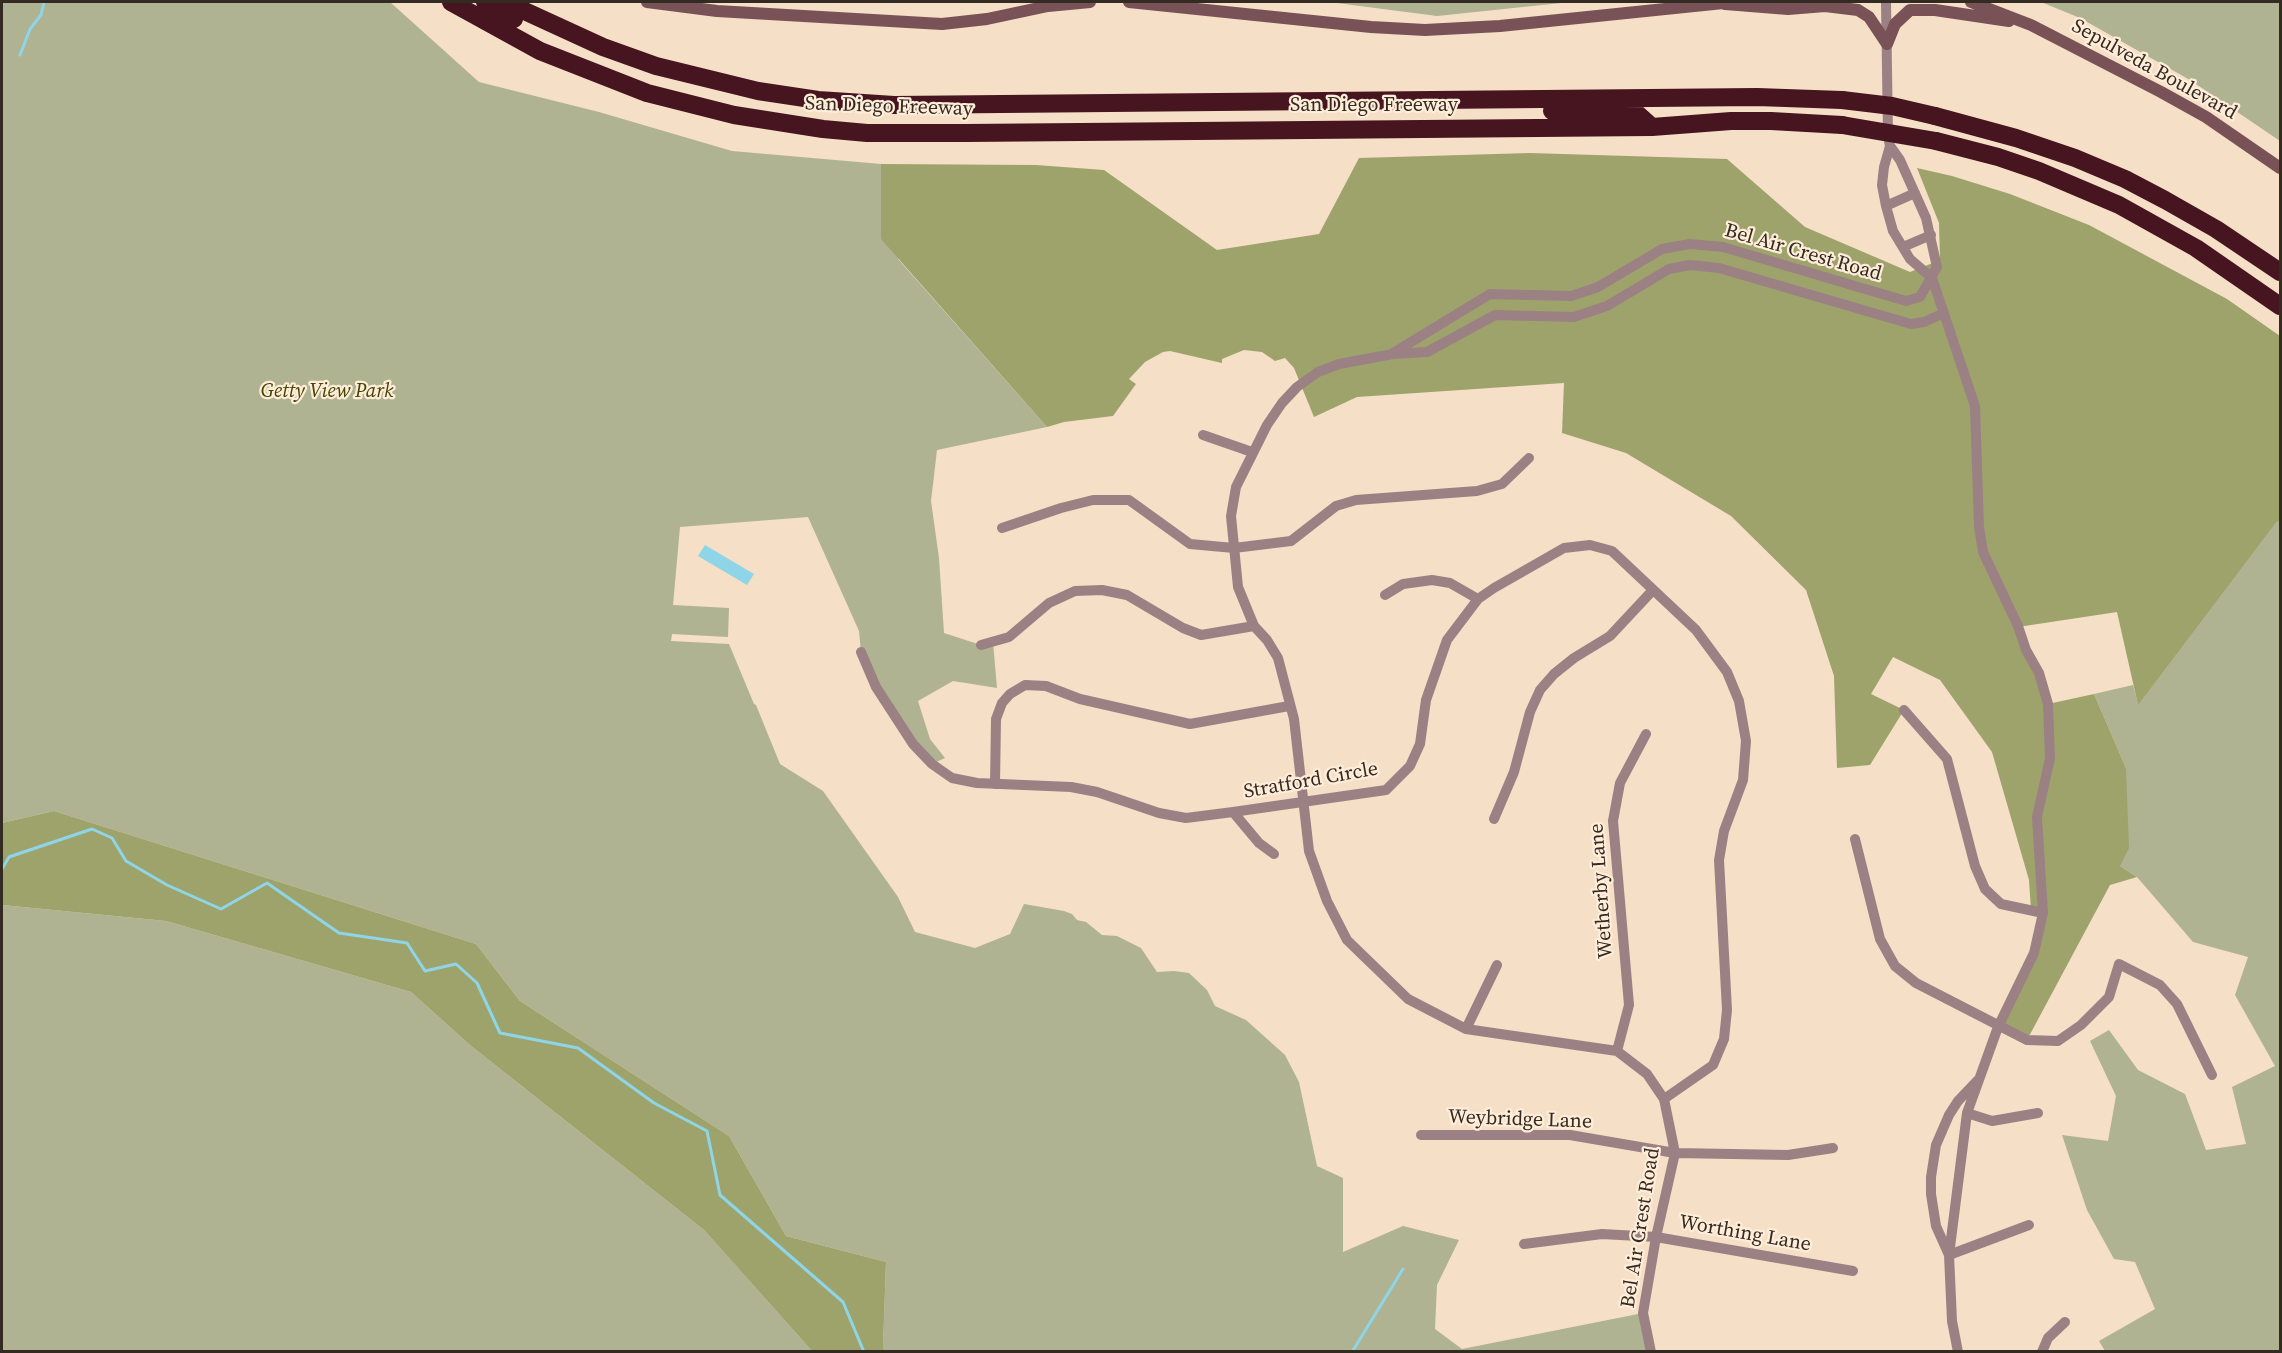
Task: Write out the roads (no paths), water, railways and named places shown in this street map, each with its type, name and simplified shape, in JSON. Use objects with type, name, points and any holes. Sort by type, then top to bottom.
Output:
[{"type":"highway","name":"San Diego Freeway","points":[[451,2],[540,51],[647,93],[734,115],[823,129],[867,133],[1652,127],[1731,121],[1842,125],[1936,141],[2039,171],[2119,205],[2196,248],[2280,306]]},
{"type":"highway","points":[[484,2],[519,22],[598,56],[658,78],[706,92],[749,100],[852,114],[1634,111],[1652,127]]},
{"type":"highway","points":[[505,2],[603,47],[656,66],[758,91],[818,100],[905,105],[1842,95]]},
{"type":"highway","name":"San Diego Freeway","points":[[530,2],[594,32],[711,70],[775,83],[838,91],[1011,93],[1730,86],[1842,95],[2038,132],[2109,160],[2197,204],[2280,257]]},
{"type":"highway","points":[[1935,111],[2075,158],[2125,179],[2206,224],[2280,272]]},
{"type":"main road","points":[[647,2],[717,11],[942,24],[987,19],[1048,6],[1090,2]]},
{"type":"main road","points":[[1129,2],[1156,2],[1371,27],[1425,30],[1500,26],[1733,2]]},
{"type":"main road","name":"Sepulveda Boulevard","points":[[1971,2],[2031,26],[2185,105],[2280,168]]},
{"type":"main road","points":[[1718,3],[1788,9],[1825,6],[1858,10],[1869,17],[1887,44]]},
{"type":"main road","points":[[1887,44],[1895,24],[1905,13],[1920,9],[1985,17],[2031,26]]},
{"type":"street","name":"Bel Air Crest Road","points":[[1393,354],[1490,294],[1571,296],[1598,287],[1662,249],[1690,244],[1723,247],[1906,301],[1920,297],[1937,267],[1931,235],[1900,160],[1890,146],[1888,136],[1886,2]]},
{"type":"street","name":"Bel Air Crest Road","points":[[1890,146],[1883,176],[1886,206],[1893,231],[1910,259],[1932,278],[1976,406],[1979,527],[1983,552],[2018,627],[2026,651],[2039,673],[2048,704],[2050,758],[2037,817],[2043,913],[2034,953],[1998,1027],[1967,1113],[1949,1255],[1952,1321],[1958,1352]]},
{"type":"street","points":[[1886,206],[1915,193]]},
{"type":"street","points":[[1903,247],[1931,235]]},
{"type":"street","name":"Bel Air Crest Road","points":[[1651,1352],[1643,1313],[1656,1237],[1675,1153],[1664,1099],[1647,1074],[1617,1051],[1466,1029],[1408,999],[1347,940],[1328,901],[1309,851],[1294,719],[1278,658],[1267,640],[1254,626],[1238,587],[1231,516],[1236,487],[1252,452],[1282,403],[1318,372],[1340,364],[1393,354],[1427,352],[1495,315],[1574,317],[1607,306],[1669,269],[1690,265],[1719,268],[1911,324],[1924,322],[1944,313]]},
{"type":"street","points":[[1203,435],[1252,452]]},
{"type":"street","points":[[1002,528],[1093,500],[1129,500],[1190,544],[1234,548],[1291,541],[1336,506],[1356,500],[1478,491],[1502,484],[1529,458]]},
{"type":"street","name":"Stratford Circle","points":[[861,652],[876,687],[913,744],[932,764],[952,778],[977,783],[1071,787],[1097,792],[1159,813],[1186,818],[1233,812],[1386,790],[1410,766],[1420,744],[1426,700],[1447,640],[1478,600],[1494,588],[1563,548],[1590,545],[1612,551],[1696,630],[1727,672],[1739,701],[1746,741],[1743,780],[1724,831],[1719,860],[1727,1010],[1724,1039],[1713,1065],[1664,1099]]},
{"type":"street","points":[[1385,595],[1403,584],[1432,580],[1450,583],[1478,600]]},
{"type":"street","points":[[981,645],[1009,637],[1049,603],[1075,591],[1101,590],[1127,595],[1184,628],[1201,635],[1254,626]]},
{"type":"street","points":[[1494,819],[1514,772],[1530,712],[1540,690],[1554,674],[1574,658],[1610,636],[1653,590]]},
{"type":"street","points":[[995,784],[996,719],[1002,704],[1010,694],[1025,685],[1035,684],[1080,699],[1190,724],[1289,706]]},
{"type":"street","points":[[1904,710],[1947,759],[1975,866],[1984,889],[2001,904],[2043,913]]},
{"type":"street","name":"Wetherby Lane","points":[[1617,1051],[1629,1005],[1613,821],[1620,783],[1646,734]]},
{"type":"street","points":[[1233,812],[1259,843],[1274,854]]},
{"type":"street","points":[[1855,838],[1880,939],[1895,966],[1916,983],[2027,1041],[2058,1041],[2081,1025],[2109,997],[2119,964],[2160,986],[2177,1004],[2212,1075]]},
{"type":"street","points":[[1466,1029],[1497,965]]},
{"type":"street","name":"Bel Air Crest Road","points":[[1949,1255],[1936,1226],[1933,1210],[1930,1185],[1932,1161],[1949,1115],[1980,1078]]},
{"type":"street","points":[[1967,1113],[1992,1122],[2038,1113]]},
{"type":"street","name":"Weybridge Lane","points":[[1421,1135],[1570,1135],[1675,1153],[1788,1155],[1833,1148]]},
{"type":"street","points":[[1949,1255],[2030,1225]]},
{"type":"street","name":"Worthing Lane","points":[[1524,1244],[1602,1234],[1656,1237],[1852,1271]]},
{"type":"street","points":[[2042,1352],[2048,1338],[2065,1322]]},
{"type":"water","points":[[705,545],[754,574],[747,585],[698,556]]},
{"type":"waterway","points":[[20,55],[30,29],[41,15],[44,2]]},
{"type":"waterway","points":[[2,869],[9,857],[92,829],[112,838],[126,861],[167,885],[221,909],[267,883],[339,933],[407,943],[425,971],[456,964],[477,983],[500,1033],[578,1048],[654,1103],[707,1131],[720,1195],[843,1302],[864,1352]]},
{"type":"waterway","points":[[1352,1352],[1403,1269]]},
{"type":"park label","name":"Getty View Park","points":[[327,392]]}]
